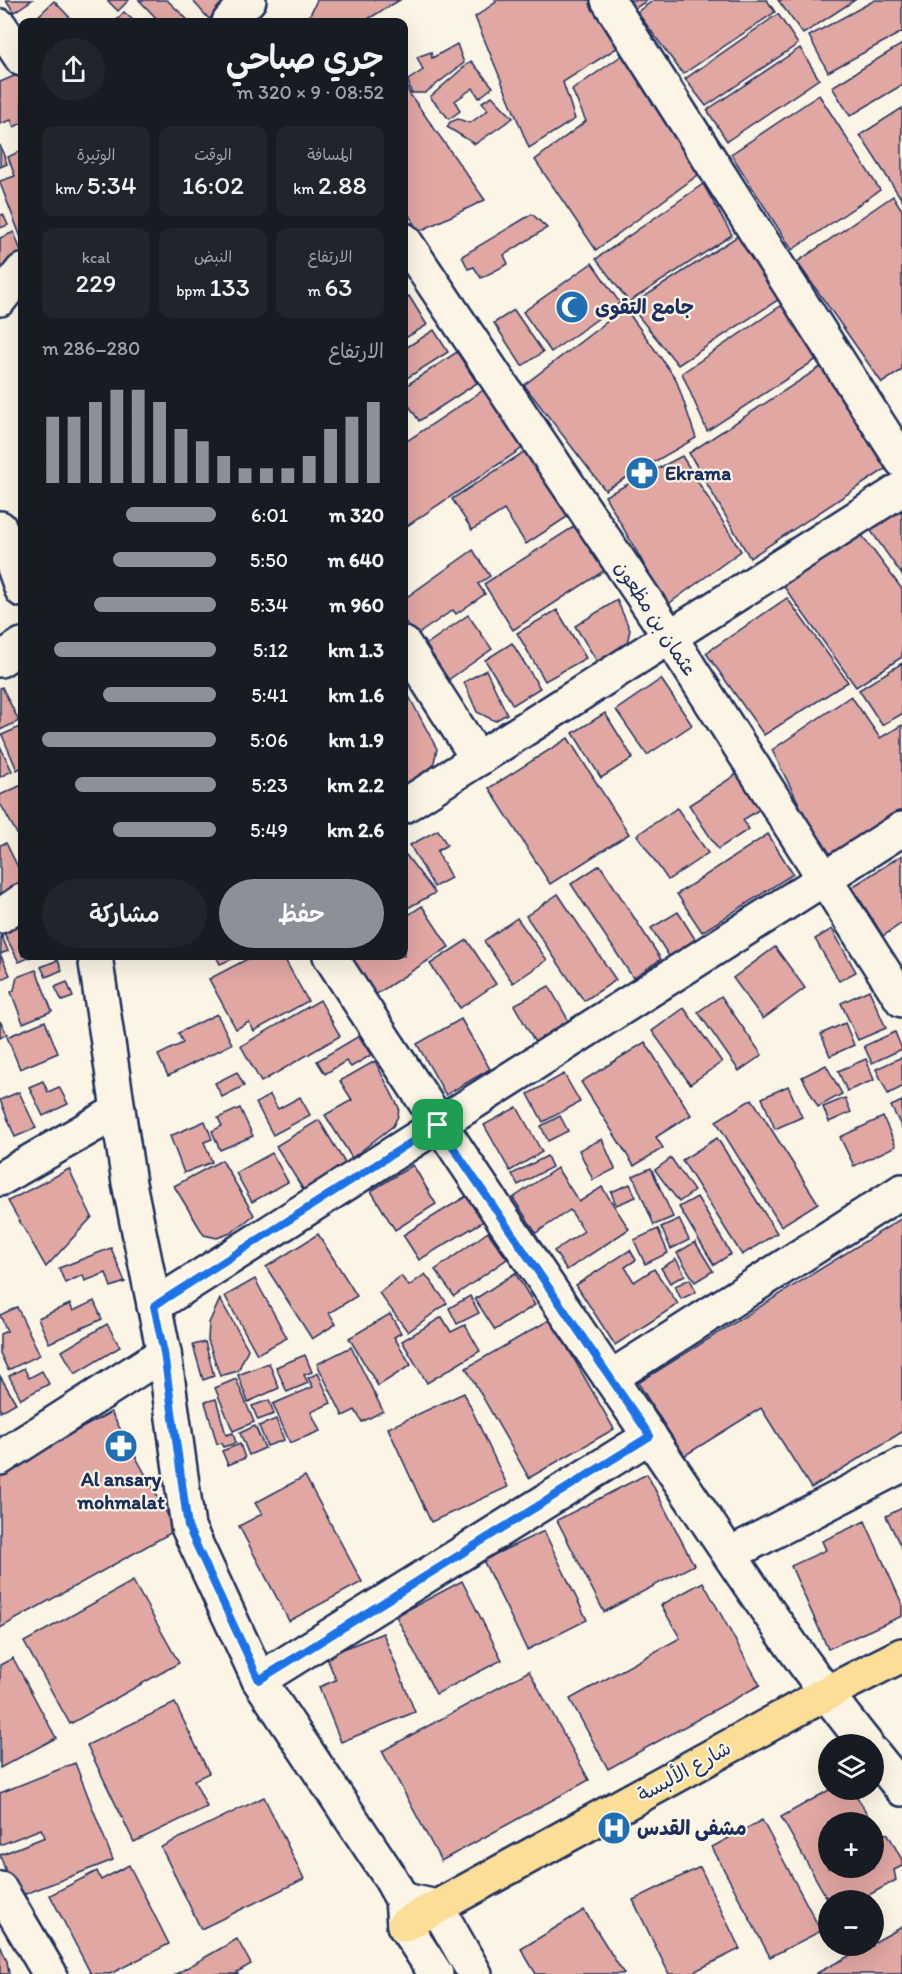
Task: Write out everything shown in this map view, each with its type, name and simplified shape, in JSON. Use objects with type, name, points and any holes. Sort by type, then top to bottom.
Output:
[{"type":"main road","name":"شارع الألبسة","points":[[403,1912],[436,1907],[825,1694],[902,1655]]},
{"type":"street","points":[[608,0],[902,461]]},
{"type":"street","points":[[0,26],[18,53]]},
{"type":"street","name":"عثمان بن مظعون","points":[[408,246],[669,637],[902,1000]]},
{"type":"street","points":[[0,298],[18,276]]},
{"type":"street","points":[[408,803],[902,489]]},
{"type":"street","points":[[9,541],[18,575]]},
{"type":"street","points":[[0,660],[18,648]]},
{"type":"street","points":[[408,650],[478,759]]},
{"type":"street","points":[[154,1306],[902,829]]},
{"type":"street","points":[[0,916],[18,904]]},
{"type":"street","points":[[96,960],[129,1183],[164,1353],[188,1527],[259,1680],[388,1874],[403,1912],[436,1974]]},
{"type":"street","points":[[333,960],[438,1125],[825,1694],[858,1734]]},
{"type":"street","points":[[0,1179],[118,1111]]},
{"type":"street","points":[[610,1378],[902,1191]]},
{"type":"street","points":[[0,1458],[164,1353]]},
{"type":"street","points":[[259,1680],[650,1436]]},
{"type":"street","points":[[730,1554],[902,1465]]},
{"type":"street","points":[[884,1767],[902,1789]]},
{"type":"street","points":[[0,1889],[50,1974]]},
{"type":"street","points":[[436,1907],[475,1974]]},
{"type":"building","points":[[6,0],[32,0],[14,12]]},
{"type":"building","points":[[107,0],[129,0],[118,11]]},
{"type":"building","points":[[139,0],[167,0],[186,18],[156,18]]},
{"type":"building","points":[[192,0],[230,0],[210,18]]},
{"type":"building","points":[[317,0],[400,0],[370,18],[309,17]]},
{"type":"building","points":[[495,0],[590,0],[620,46],[563,82],[575,119],[529,148],[475,17],[496,2]]},
{"type":"building","points":[[629,0],[648,0],[634,9]]},
{"type":"building","points":[[654,0],[767,0],[775,12],[683,74],[637,12]]},
{"type":"building","points":[[778,0],[855,0],[803,34]]},
{"type":"building","points":[[875,0],[902,0],[902,32],[828,72],[809,36]]},
{"type":"building","points":[[54,1],[70,18],[36,18]]},
{"type":"building","points":[[124,12],[131,18],[119,18]]},
{"type":"building","points":[[778,14],[798,44],[706,106],[685,79]]},
{"type":"building","points":[[457,44],[464,63],[425,93],[411,93],[408,80],[423,70],[417,57],[431,52],[432,58]]},
{"type":"building","points":[[902,44],[902,85],[850,116],[832,87]]},
{"type":"building","points":[[800,48],[819,79],[727,141],[707,110]]},
{"type":"building","points":[[624,54],[702,172],[596,250],[535,160],[586,121],[572,90]]},
{"type":"building","points":[[471,61],[493,87],[479,98],[473,88],[455,101],[460,111],[449,119],[430,97]]},
{"type":"building","points":[[18,74],[18,125],[14,127],[11,120],[0,124],[0,82]]},
{"type":"building","points":[[408,90],[485,200],[418,232],[408,213]]},
{"type":"building","points":[[819,95],[880,190],[792,250],[731,154]]},
{"type":"building","points":[[492,96],[513,118],[475,144],[447,127],[450,122],[458,119],[470,123],[488,110],[482,102]]},
{"type":"building","points":[[902,108],[902,200],[860,135]]},
{"type":"building","points":[[0,145],[7,164],[0,167]]},
{"type":"building","points":[[18,152],[18,230],[0,183],[0,181],[15,176],[8,157]]},
{"type":"building","points":[[703,184],[732,235],[629,302],[596,259]]},
{"type":"building","points":[[893,196],[902,210],[902,370],[882,383],[797,262]]},
{"type":"building","points":[[3,214],[8,225],[0,228],[0,216]]},
{"type":"building","points":[[532,214],[547,228],[504,255],[508,264],[481,278],[474,267],[468,269],[462,256]]},
{"type":"building","points":[[14,232],[18,243],[18,259],[0,279],[0,238]]},
{"type":"building","points":[[744,232],[787,294],[678,365],[630,306]]},
{"type":"building","name":"جامع التقوى","points":[[592,263],[620,303],[551,352],[523,312]]},
{"type":"building","points":[[408,297],[427,325],[408,337]]},
{"type":"building","points":[[788,301],[826,353],[707,431],[682,373]]},
{"type":"building","points":[[625,308],[676,379],[696,438],[605,490],[524,385]]},
{"type":"building","points":[[514,310],[543,352],[522,366],[494,323]]},
{"type":"building","points":[[434,330],[448,352],[408,377],[408,346]]},
{"type":"building","points":[[457,352],[477,383],[419,421],[408,404],[408,384]]},
{"type":"building","points":[[825,364],[890,466],[750,558],[689,453]]},
{"type":"building","points":[[488,387],[527,445],[408,525],[408,440]]},
{"type":"building","points":[[527,450],[570,515],[526,544],[504,510],[472,530],[452,499]]},
{"type":"building","points":[[682,456],[741,551],[667,605],[605,496]]},
{"type":"building","points":[[902,503],[902,575],[866,524]]},
{"type":"building","points":[[578,524],[607,569],[513,630],[484,584]]},
{"type":"building","points":[[861,534],[902,589],[902,657],[856,687],[782,584]]},
{"type":"building","points":[[473,550],[490,576],[478,584],[485,594],[456,614],[453,610],[415,636],[408,626],[408,596]]},
{"type":"building","points":[[787,598],[848,682],[764,735],[706,653]]},
{"type":"building","points":[[617,600],[630,630],[627,643],[618,654],[600,666],[575,626]]},
{"type":"building","points":[[557,610],[586,658],[545,681],[517,633]]},
{"type":"building","points":[[468,615],[492,649],[441,685],[417,651]]},
{"type":"building","points":[[512,643],[540,688],[513,705],[485,660]]},
{"type":"building","points":[[902,663],[902,714],[882,725],[859,690]]},
{"type":"building","points":[[486,670],[507,714],[495,721],[477,712],[464,682]]},
{"type":"building","points":[[661,679],[692,725],[647,755],[616,710]]},
{"type":"building","points":[[2,687],[18,721],[0,730],[0,688]]},
{"type":"building","points":[[408,695],[437,749],[432,771],[408,783]]},
{"type":"building","points":[[851,696],[880,738],[902,725],[902,812],[829,864],[772,750]]},
{"type":"building","points":[[605,713],[633,758],[601,778],[573,733]]},
{"type":"building","points":[[18,728],[17,770],[2,735]]},
{"type":"building","points":[[568,738],[629,834],[550,884],[489,788]]},
{"type":"building","points":[[0,746],[12,771],[0,777]]},
{"type":"building","points":[[737,774],[760,809],[743,820],[749,829],[718,849],[689,805]]},
{"type":"building","points":[[18,787],[18,836],[0,803],[0,795]]},
{"type":"building","points":[[677,808],[708,853],[668,880],[637,835]]},
{"type":"building","points":[[438,830],[447,845],[437,851],[451,878],[434,887],[410,845]]},
{"type":"building","points":[[768,834],[793,874],[702,932],[677,894]]},
{"type":"building","points":[[6,843],[18,867],[18,884],[0,894],[0,845]]},
{"type":"building","points":[[902,855],[902,923],[883,936],[852,887]]},
{"type":"building","points":[[408,858],[435,893],[408,908]]},
{"type":"building","points":[[600,865],[661,959],[633,978],[571,884]]},
{"type":"building","points":[[558,894],[616,980],[584,1001],[526,916]]},
{"type":"building","points":[[422,906],[449,947],[372,997],[349,960],[408,960],[408,915]]},
{"type":"building","points":[[678,912],[700,947],[674,964],[651,928]]},
{"type":"building","points":[[517,918],[547,960],[513,983],[484,941]]},
{"type":"building","points":[[18,926],[18,960],[24,960],[19,962],[4,933]]},
{"type":"building","points":[[832,929],[856,972],[839,981],[815,939]]},
{"type":"building","points":[[1,934],[8,951],[1,954]]},
{"type":"building","points":[[467,940],[496,984],[460,1008],[430,964]]},
{"type":"building","points":[[775,947],[805,988],[763,1019],[733,978]]},
{"type":"building","points":[[1,955],[10,975],[0,980]]},
{"type":"building","points":[[58,960],[62,970],[46,977],[41,967]]},
{"type":"building","points":[[218,960],[230,960],[220,964]]},
{"type":"building","points":[[245,960],[285,960],[308,1001],[254,1031],[249,1022],[236,1029],[209,979]]},
{"type":"building","points":[[36,970],[52,1011],[23,1023],[11,992],[14,990],[17,977]]},
{"type":"building","points":[[67,982],[73,997],[62,1001],[55,987]]},
{"type":"building","points":[[549,986],[571,1025],[536,1044],[514,1005]]},
{"type":"building","points":[[869,990],[886,1028],[858,1040],[841,1003]]},
{"type":"building","points":[[721,996],[762,1055],[739,1071],[698,1012]]},
{"type":"building","points":[[320,1000],[340,1036],[261,1082],[241,1046]]},
{"type":"building","points":[[684,1008],[722,1062],[690,1084],[652,1031]]},
{"type":"building","points":[[217,1014],[232,1044],[168,1076],[158,1055],[183,1043],[178,1033]]},
{"type":"building","points":[[461,1019],[490,1069],[446,1095],[417,1044]]},
{"type":"building","points":[[0,1021],[7,1034],[0,1038]]},
{"type":"building","points":[[45,1021],[58,1053],[20,1069],[7,1037]]},
{"type":"building","points":[[845,1023],[854,1045],[830,1056],[821,1034]]},
{"type":"building","points":[[895,1032],[902,1049],[872,1063],[864,1046]]},
{"type":"building","points":[[359,1036],[371,1055],[351,1067],[346,1061],[325,1074],[317,1061]]},
{"type":"building","points":[[645,1042],[691,1115],[656,1137],[663,1148],[634,1166],[581,1082]]},
{"type":"building","points":[[902,1057],[902,1087],[888,1094],[876,1069]]},
{"type":"building","points":[[866,1059],[874,1080],[847,1091],[838,1071]]},
{"type":"building","points":[[375,1061],[399,1108],[398,1116],[393,1126],[352,1158],[325,1115],[352,1100],[340,1081]]},
{"type":"building","points":[[826,1065],[842,1094],[818,1107],[802,1077]]},
{"type":"building","points":[[237,1072],[244,1086],[222,1097],[215,1083]]},
{"type":"building","points":[[564,1074],[580,1102],[543,1122],[528,1094]]},
{"type":"building","points":[[43,1081],[48,1092],[59,1087],[68,1104],[43,1116],[29,1087]]},
{"type":"building","points":[[788,1086],[802,1117],[775,1129],[762,1098]]},
{"type":"building","points":[[19,1092],[36,1128],[15,1137],[0,1100]]},
{"type":"building","points":[[270,1095],[278,1109],[300,1097],[310,1115],[273,1135],[256,1103]]},
{"type":"building","points":[[845,1098],[851,1112],[829,1122],[823,1107]]},
{"type":"building","points":[[752,1099],[818,1203],[781,1226],[716,1121]]},
{"type":"building","points":[[902,1101],[902,1128],[891,1106]]},
{"type":"building","points":[[517,1107],[542,1152],[510,1171],[484,1125]]},
{"type":"building","points":[[240,1108],[253,1136],[220,1150],[212,1131],[222,1126],[218,1118]]},
{"type":"building","points":[[560,1116],[568,1131],[548,1141],[541,1126]]},
{"type":"building","points":[[883,1117],[896,1146],[854,1166],[840,1137]]},
{"type":"building","points":[[319,1120],[348,1168],[306,1194],[276,1146]]},
{"type":"building","points":[[205,1121],[212,1139],[204,1142],[212,1162],[184,1173],[170,1136]]},
{"type":"building","points":[[717,1138],[777,1233],[742,1255],[682,1160]]},
{"type":"building","points":[[602,1139],[615,1169],[593,1180],[579,1150]]},
{"type":"building","points":[[272,1153],[288,1182],[252,1202],[236,1173]]},
{"type":"building","points":[[547,1156],[552,1167],[518,1185],[512,1174]]},
{"type":"building","points":[[671,1158],[694,1191],[679,1202],[655,1170]]},
{"type":"building","points":[[222,1160],[254,1215],[231,1233],[217,1238],[204,1235],[174,1186]]},
{"type":"building","points":[[413,1165],[436,1204],[395,1230],[371,1191]]},
{"type":"building","points":[[557,1168],[579,1202],[602,1187],[629,1229],[567,1270],[554,1251],[584,1231],[570,1210],[536,1233],[513,1198]]},
{"type":"building","points":[[651,1168],[673,1217],[654,1225],[633,1176]]},
{"type":"building","points":[[69,1169],[92,1217],[46,1267],[8,1201]]},
{"type":"building","points":[[630,1184],[636,1197],[616,1205],[611,1192]]},
{"type":"building","points":[[468,1195],[484,1221],[419,1260],[403,1235]]},
{"type":"building","points":[[697,1197],[731,1254],[714,1265],[679,1207]]},
{"type":"building","points":[[902,1218],[902,1432],[811,1488],[761,1408],[684,1456],[638,1383]]},
{"type":"building","points":[[679,1219],[689,1240],[671,1249],[661,1227]]},
{"type":"building","points":[[658,1229],[668,1253],[645,1264],[634,1240]]},
{"type":"building","points":[[488,1232],[507,1259],[454,1296],[435,1270]]},
{"type":"building","points":[[318,1234],[357,1296],[329,1313],[336,1324],[312,1339],[266,1267]]},
{"type":"building","points":[[695,1242],[713,1271],[695,1282],[677,1253]]},
{"type":"building","points":[[111,1248],[125,1282],[111,1287],[106,1273],[85,1281],[83,1275],[65,1283],[59,1268]]},
{"type":"building","points":[[630,1250],[636,1260],[625,1267],[634,1282],[654,1269],[678,1304],[615,1345],[576,1285]]},
{"type":"building","points":[[676,1259],[685,1275],[670,1283],[661,1268]]},
{"type":"building","points":[[515,1273],[535,1305],[495,1330],[475,1299]]},
{"type":"building","points":[[425,1274],[447,1303],[408,1332],[379,1293],[401,1276],[409,1286]]},
{"type":"building","points":[[255,1279],[287,1338],[257,1354],[225,1296]]},
{"type":"building","points":[[690,1279],[696,1292],[681,1299],[675,1286]]},
{"type":"building","points":[[470,1296],[479,1313],[457,1324],[449,1308]]},
{"type":"building","points":[[220,1299],[248,1349],[238,1371],[220,1376],[208,1340],[209,1323]]},
{"type":"building","points":[[94,1301],[102,1319],[49,1343],[38,1318],[70,1304],[73,1311]]},
{"type":"building","points":[[17,1307],[40,1355],[8,1370],[0,1353],[0,1334],[7,1331],[0,1315]]},
{"type":"building","points":[[390,1314],[401,1333],[394,1337],[411,1365],[378,1386],[349,1338]]},
{"type":"building","points":[[442,1317],[451,1332],[465,1325],[480,1351],[427,1383],[402,1341]]},
{"type":"building","points":[[551,1319],[614,1429],[529,1478],[466,1368]]},
{"type":"building","points":[[107,1324],[120,1347],[75,1374],[62,1351]]},
{"type":"building","points":[[205,1342],[214,1376],[203,1380],[193,1345]]},
{"type":"building","points":[[351,1347],[383,1411],[362,1422],[355,1410],[343,1416],[317,1364]]},
{"type":"building","points":[[305,1355],[312,1372],[304,1375],[308,1383],[287,1392],[276,1367]]},
{"type":"building","points":[[269,1363],[279,1388],[248,1402],[238,1375]]},
{"type":"building","points":[[24,1368],[29,1378],[42,1371],[49,1384],[21,1399],[9,1376]]},
{"type":"building","points":[[318,1373],[331,1403],[311,1412],[320,1431],[290,1443],[273,1404],[313,1387],[308,1378]]},
{"type":"building","points":[[0,1376],[16,1403],[0,1412]]},
{"type":"building","points":[[236,1379],[254,1422],[233,1431],[215,1388]]},
{"type":"building","points":[[464,1393],[508,1487],[431,1522],[388,1428]]},
{"type":"building","points":[[216,1399],[226,1435],[233,1433],[236,1443],[223,1447],[222,1443],[217,1444],[205,1402]]},
{"type":"building","points":[[269,1400],[274,1414],[258,1420],[252,1406]]},
{"type":"building","points":[[111,1412],[176,1530],[0,1628],[0,1473]]},
{"type":"building","points":[[276,1419],[284,1440],[267,1446],[259,1426]]},
{"type":"building","points":[[255,1426],[265,1448],[249,1455],[240,1433]]},
{"type":"building","points":[[240,1444],[245,1458],[228,1465],[222,1451]]},
{"type":"building","points":[[647,1474],[694,1565],[604,1612],[557,1520]]},
{"type":"building","points":[[305,1476],[362,1582],[289,1621],[239,1526],[262,1514],[255,1503]]},
{"type":"building","points":[[902,1508],[902,1549],[886,1516]]},
{"type":"building","points":[[865,1521],[902,1604],[902,1616],[828,1649],[791,1566],[826,1550],[822,1541]]},
{"type":"building","points":[[544,1531],[587,1620],[527,1650],[483,1560]]},
{"type":"building","points":[[133,1581],[179,1663],[70,1724],[24,1642]]},
{"type":"building","points":[[462,1581],[502,1660],[436,1694],[396,1616]]},
{"type":"building","points":[[703,1582],[760,1685],[608,1769],[570,1699],[680,1638],[661,1605]]},
{"type":"building","points":[[383,1633],[415,1712],[341,1742],[319,1687],[336,1680],[326,1656]]},
{"type":"building","points":[[13,1658],[56,1738],[0,1768],[0,1665]]},
{"type":"building","points":[[529,1671],[589,1780],[441,1861],[382,1751]]},
{"type":"building","points":[[175,1703],[209,1773],[194,1780],[207,1807],[134,1842],[87,1745]]},
{"type":"building","points":[[75,1763],[113,1860],[15,1898],[0,1855],[45,1837],[41,1829],[0,1845],[0,1793]]},
{"type":"building","points":[[818,1796],[818,1800],[859,1800],[866,1812],[818,1812],[818,1878],[884,1878],[884,1833],[888,1834],[902,1860],[902,1866],[894,1870],[896,1880],[878,1890],[822,1890],[781,1817]]},
{"type":"building","points":[[264,1797],[304,1879],[201,1929],[161,1847]]},
{"type":"building","points":[[762,1820],[818,1925],[818,1933],[770,1957],[712,1847]]},
{"type":"building","points":[[129,1865],[169,1944],[110,1974],[91,1974],[50,1895],[97,1871],[101,1880]]},
{"type":"building","points":[[700,1867],[740,1949],[689,1974],[669,1974],[633,1900]]},
{"type":"building","points":[[584,1910],[624,1974],[536,1974],[521,1949]]},
{"type":"building","points":[[902,1927],[902,1974],[815,1974],[849,1956],[884,1956],[884,1937]]},
{"type":"building","points":[[237,1939],[251,1964],[237,1972],[238,1974],[176,1974]]},
{"type":"building","points":[[0,1945],[7,1961],[9,1974],[0,1974]]},
{"type":"place","name":"جامع التقوى","points":[[572,307]]},
{"type":"place","name":"Ekrama","points":[[642,473]]},
{"type":"place","name":"Al ansary mohmalat","points":[[121,1446]]},
{"type":"place","name":"مشفى القدس","points":[[614,1828]]},
{"type":"route","points":[[438,1125],[650,1436],[259,1680],[188,1527],[164,1353],[154,1306],[438,1125]]}]
